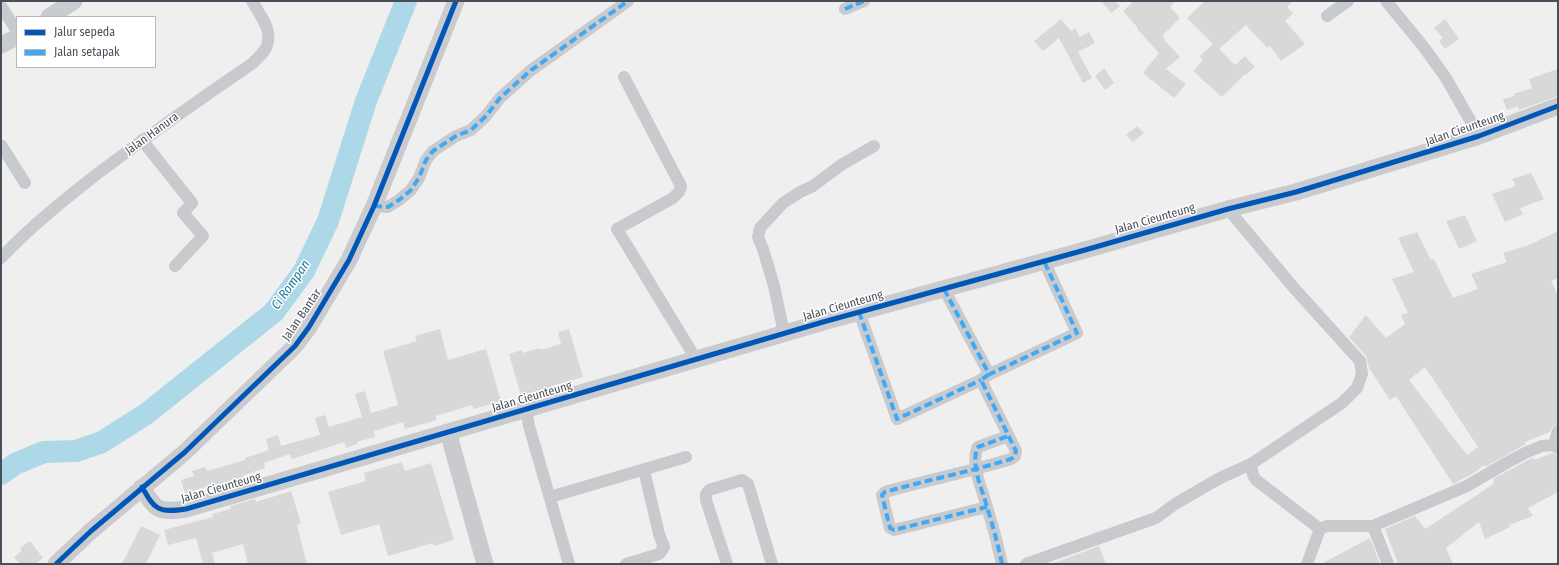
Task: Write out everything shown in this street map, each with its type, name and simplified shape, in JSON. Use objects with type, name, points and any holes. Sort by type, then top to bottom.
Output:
[{"type":"street","name":"Jalan Hanura","points":[[1,258],[22,237],[72,194],[142,140],[252,63],[266,49],[269,39],[268,28],[252,1]]},
{"type":"street","name":"Jalan Bantar","points":[[56,564],[91,530],[185,452],[295,346],[309,327],[349,260],[374,206],[456,1]]},
{"type":"street","points":[[374,206],[388,207],[399,200],[410,191],[419,178],[426,160],[433,151],[456,136],[471,130],[485,117],[500,98],[530,71],[628,1]]},
{"type":"street","points":[[845,9],[864,1]]},
{"type":"street","points":[[1327,16],[1348,1]]},
{"type":"street","points":[[1386,1],[1423,46],[1446,78],[1479,136]]},
{"type":"street","points":[[50,16],[70,2]]},
{"type":"street","points":[[1,6],[16,29]]},
{"type":"street","points":[[1,45],[16,38]]},
{"type":"street","points":[[624,77],[681,186],[679,192],[673,198],[617,228],[696,359]]},
{"type":"street","name":"Jalan Cieunteung","points":[[142,487],[151,503],[159,509],[169,512],[180,510],[784,333],[1228,209],[1296,192],[1479,136],[1558,106]]},
{"type":"street","points":[[142,140],[192,203],[183,213],[203,236],[175,266]]},
{"type":"street","points":[[1,145],[24,183]]},
{"type":"street","points":[[784,333],[774,286],[758,237],[760,228],[783,203],[813,186],[841,165],[874,146]]},
{"type":"street","points":[[1026,564],[1156,518],[1175,504],[1220,478],[1251,464],[1342,403],[1357,388],[1362,374],[1360,361],[1294,288],[1228,209]]},
{"type":"street","points":[[859,312],[897,419],[1077,333],[1044,261]]},
{"type":"street","points":[[944,289],[988,372],[985,378],[1008,436],[1016,451],[1015,456],[1011,459],[975,470],[925,481],[883,493],[882,495],[890,528],[894,530],[987,507]]},
{"type":"street","points":[[526,409],[529,426],[569,564]]},
{"type":"street","points":[[1307,564],[1320,529],[1328,526],[1373,526],[1467,486],[1527,452],[1542,446],[1556,446],[1558,431]]},
{"type":"street","points":[[448,432],[485,564]]},
{"type":"street","points":[[1002,564],[987,507],[975,470],[977,448],[1008,436]]},
{"type":"street","points":[[550,497],[686,457]]},
{"type":"street","points":[[1251,464],[1253,475],[1256,480],[1320,529]]},
{"type":"street","points":[[626,564],[659,554],[664,546],[659,534],[644,470]]},
{"type":"street","points":[[727,564],[706,500],[706,494],[709,490],[742,480],[748,484],[772,564]]},
{"type":"street","points":[[1373,526],[1388,564]]},
{"type":"building","points":[[1101,1],[1115,1],[1120,6],[1111,13]]},
{"type":"building","points":[[1134,1],[1175,1],[1170,7],[1180,18],[1162,36],[1180,57],[1166,69],[1186,84],[1174,98],[1143,73],[1159,53],[1123,11]]},
{"type":"building","points":[[1205,1],[1293,1],[1287,7],[1293,13],[1285,21],[1305,44],[1281,61],[1270,46],[1267,48],[1246,25],[1219,49],[1235,65],[1245,56],[1255,67],[1246,75],[1245,74],[1222,97],[1193,71],[1203,60],[1200,56],[1213,44],[1187,18]]},
{"type":"building","points":[[1061,19],[1071,31],[1075,28],[1080,37],[1089,32],[1095,43],[1078,52],[1092,78],[1083,83],[1059,38],[1043,51],[1034,41]]},
{"type":"building","points":[[1445,19],[1459,39],[1445,49],[1439,41],[1443,38],[1434,28]]},
{"type":"building","points":[[1104,68],[1114,83],[1105,90],[1095,76]]},
{"type":"building","points":[[1558,69],[1558,96],[1519,110],[1518,106],[1507,110],[1503,99],[1515,96],[1514,94],[1532,88],[1529,79]]},
{"type":"building","points":[[1137,126],[1144,133],[1133,142],[1126,135]]},
{"type":"building","points":[[1531,173],[1544,199],[1520,208],[1523,214],[1505,222],[1492,194],[1516,186],[1512,179]]},
{"type":"building","points":[[1465,215],[1477,241],[1459,249],[1446,221]]},
{"type":"building","points":[[1558,231],[1558,278],[1551,281],[1558,295],[1558,424],[1553,426],[1550,432],[1525,442],[1526,444],[1485,467],[1484,465],[1474,473],[1453,484],[1396,396],[1390,400],[1369,368],[1366,356],[1349,337],[1366,315],[1386,338],[1405,324],[1401,315],[1408,313],[1392,279],[1414,272],[1398,238],[1417,232],[1431,260],[1434,259],[1453,298],[1478,289],[1471,274],[1507,262],[1503,253],[1529,245]],"holes":[[[1425,367],[1478,447],[1467,455],[1409,380]]]},
{"type":"building","points":[[440,329],[448,360],[486,349],[501,401],[474,409],[472,405],[436,416],[437,420],[405,429],[403,422],[374,431],[375,437],[357,442],[357,444],[346,448],[344,442],[292,459],[290,454],[264,463],[265,468],[244,475],[245,478],[213,486],[213,484],[185,494],[181,480],[194,476],[192,471],[205,467],[207,471],[245,460],[245,458],[269,450],[266,439],[278,435],[281,446],[320,435],[315,418],[325,415],[329,427],[362,417],[355,394],[365,391],[371,413],[398,405],[383,351],[417,341],[415,336]]},
{"type":"building","points":[[569,329],[583,377],[552,386],[553,390],[522,399],[509,354],[522,350],[523,353],[540,348],[541,350],[561,344],[558,332]]},
{"type":"building","points":[[1552,453],[1558,455],[1558,492],[1528,508],[1533,516],[1509,525],[1510,527],[1485,539],[1479,522],[1446,548],[1453,564],[1398,564],[1385,529],[1415,516],[1425,529],[1492,485],[1494,481],[1493,479],[1530,459],[1533,458],[1534,460]]},
{"type":"building","points":[[402,462],[405,471],[431,463],[454,540],[434,546],[433,543],[388,556],[379,524],[341,535],[328,492],[366,481],[364,473]]},
{"type":"building","points":[[291,491],[301,523],[297,525],[307,564],[248,564],[243,544],[212,553],[215,564],[203,564],[196,538],[168,545],[164,530],[213,517],[212,514],[231,509],[230,506],[255,499],[256,502]]},
{"type":"building","points":[[141,526],[160,535],[146,564],[122,564]]},
{"type":"building","points":[[1370,538],[1380,564],[1321,564]]},
{"type":"building","points":[[30,541],[43,558],[35,564],[20,564],[14,557],[22,551],[20,548]]},
{"type":"building","points":[[1099,546],[1106,564],[1054,564],[1054,563]]},
{"type":"waterway","name":"Ci Rompan","points":[[1,474],[15,464],[44,452],[76,451],[102,442],[146,414],[274,312],[304,271],[328,221],[366,101],[406,1]]},
{"type":"marked path","points":[[374,206],[388,207],[399,200],[410,191],[419,178],[426,160],[433,151],[456,136],[471,130],[485,117],[500,98],[530,71],[628,1]]},
{"type":"marked path","points":[[845,9],[864,1]]},
{"type":"marked path","points":[[988,375],[1077,333],[1044,261]]},
{"type":"marked path","points":[[944,289],[988,372],[988,375],[981,380],[1016,451],[1015,456],[1011,459],[995,464],[885,492],[882,495],[890,528],[894,530],[987,507]]},
{"type":"marked path","points":[[859,312],[897,419],[981,380]]},
{"type":"marked path","points":[[1002,564],[975,463],[978,447],[1008,436]]},
{"type":"cycle path","points":[[56,564],[91,531],[185,452],[295,346],[309,327],[349,260],[374,206],[456,1]]},
{"type":"cycle path","points":[[142,487],[150,501],[158,508],[163,510],[186,509],[823,322],[1228,209],[1296,192],[1479,136],[1558,106]]}]
